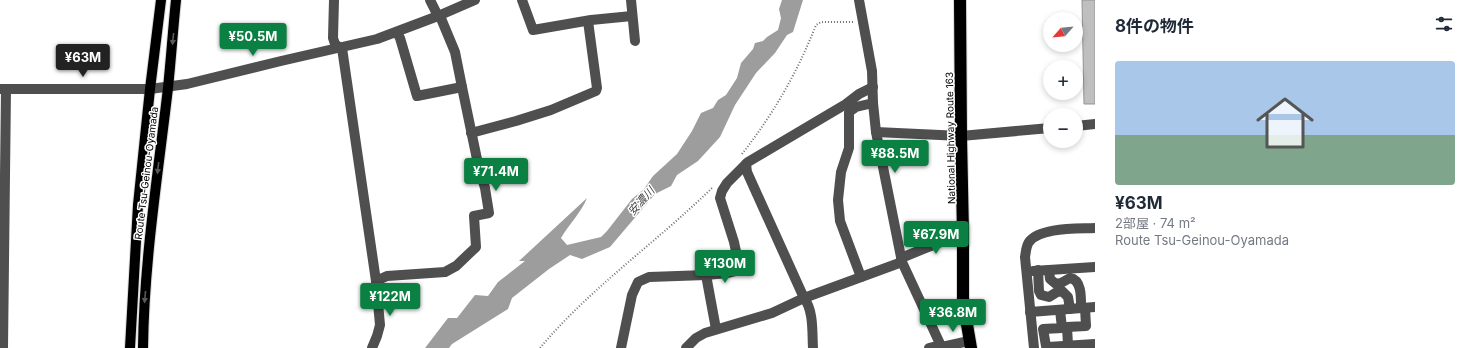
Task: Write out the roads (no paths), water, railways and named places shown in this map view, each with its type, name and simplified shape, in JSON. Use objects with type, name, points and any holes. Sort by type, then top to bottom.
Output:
[{"type":"highway","name":"National Highway Route 163","points":[[960,0],[961,136],[964,233],[963,301],[970,344]]},
{"type":"main road","name":"Route Tsu-Geinou-Oyamada","points":[[130,348],[138,205],[161,0]]},
{"type":"main road","name":"Route Tsu-Geinou-Oyamada","points":[[143,348],[146,277],[154,194],[168,88],[176,0]]},
{"type":"street","points":[[334,0],[333,38],[335,44],[341,48],[376,281],[380,325],[372,348]]},
{"type":"street","points":[[376,281],[388,276],[448,271],[456,266],[476,247],[474,216],[489,213],[485,188],[471,133],[454,46],[430,0]]},
{"type":"street","points":[[3,348],[3,89],[168,88],[377,39],[397,33],[475,0]]},
{"type":"street","points":[[522,0],[533,30],[588,21],[632,16]]},
{"type":"street","points":[[631,0],[635,40]]},
{"type":"street","points":[[859,0],[872,71],[876,132],[901,260],[942,347]]},
{"type":"street","points":[[471,133],[551,110],[596,91],[597,83],[588,21]]},
{"type":"street","points":[[397,33],[400,38],[417,96],[462,87]]},
{"type":"street","points":[[621,348],[632,294],[638,282],[649,277],[706,275],[728,273],[740,270],[739,258],[720,198],[722,191],[742,162],[846,104],[859,94],[873,87]]},
{"type":"street","points":[[860,277],[840,221],[838,189],[841,172],[849,148],[849,112],[856,107],[873,103]]},
{"type":"street","points":[[1083,125],[1095,124]]},
{"type":"street","points":[[876,132],[961,136],[1043,129]]},
{"type":"street","points":[[742,162],[807,302],[811,319],[813,348]]},
{"type":"street","points":[[1034,348],[1025,256],[1029,242],[1044,232],[1095,228]]},
{"type":"street","points":[[686,348],[696,338],[716,329],[772,313],[804,298],[860,277],[964,233]]},
{"type":"street","points":[[1027,271],[1095,267]]},
{"type":"street","points":[[1038,270],[1039,291],[1041,295],[1049,297],[1057,292],[1062,292],[1068,297],[1062,328],[1043,329],[1045,344],[1048,347],[1095,344]]},
{"type":"street","points":[[1049,270],[1050,279],[1056,284],[1061,283],[1068,278],[1072,278],[1077,282],[1080,296],[1087,308],[1086,326],[1067,327],[1068,345]]},
{"type":"street","points":[[706,275],[716,329]]},
{"type":"street","points":[[1030,312],[1087,308]]},
{"type":"street","points":[[929,348],[970,344]]},
{"type":"water","name":"安濃川","points":[[782,0],[803,0],[793,32],[787,35],[775,53],[756,73],[735,105],[720,137],[698,161],[677,175],[671,186],[655,194],[610,247],[582,259],[570,255],[549,269],[512,298],[508,309],[452,344],[449,348],[425,348],[448,318],[457,318],[475,295],[488,296],[498,282],[525,261],[519,261],[587,198],[582,209],[561,238],[567,245],[601,237],[632,199],[644,189],[653,176],[677,154],[692,131],[701,113],[713,108],[718,100],[726,95],[737,78],[741,63],[753,49],[755,43],[763,41],[778,30],[781,18],[779,9]]}]
